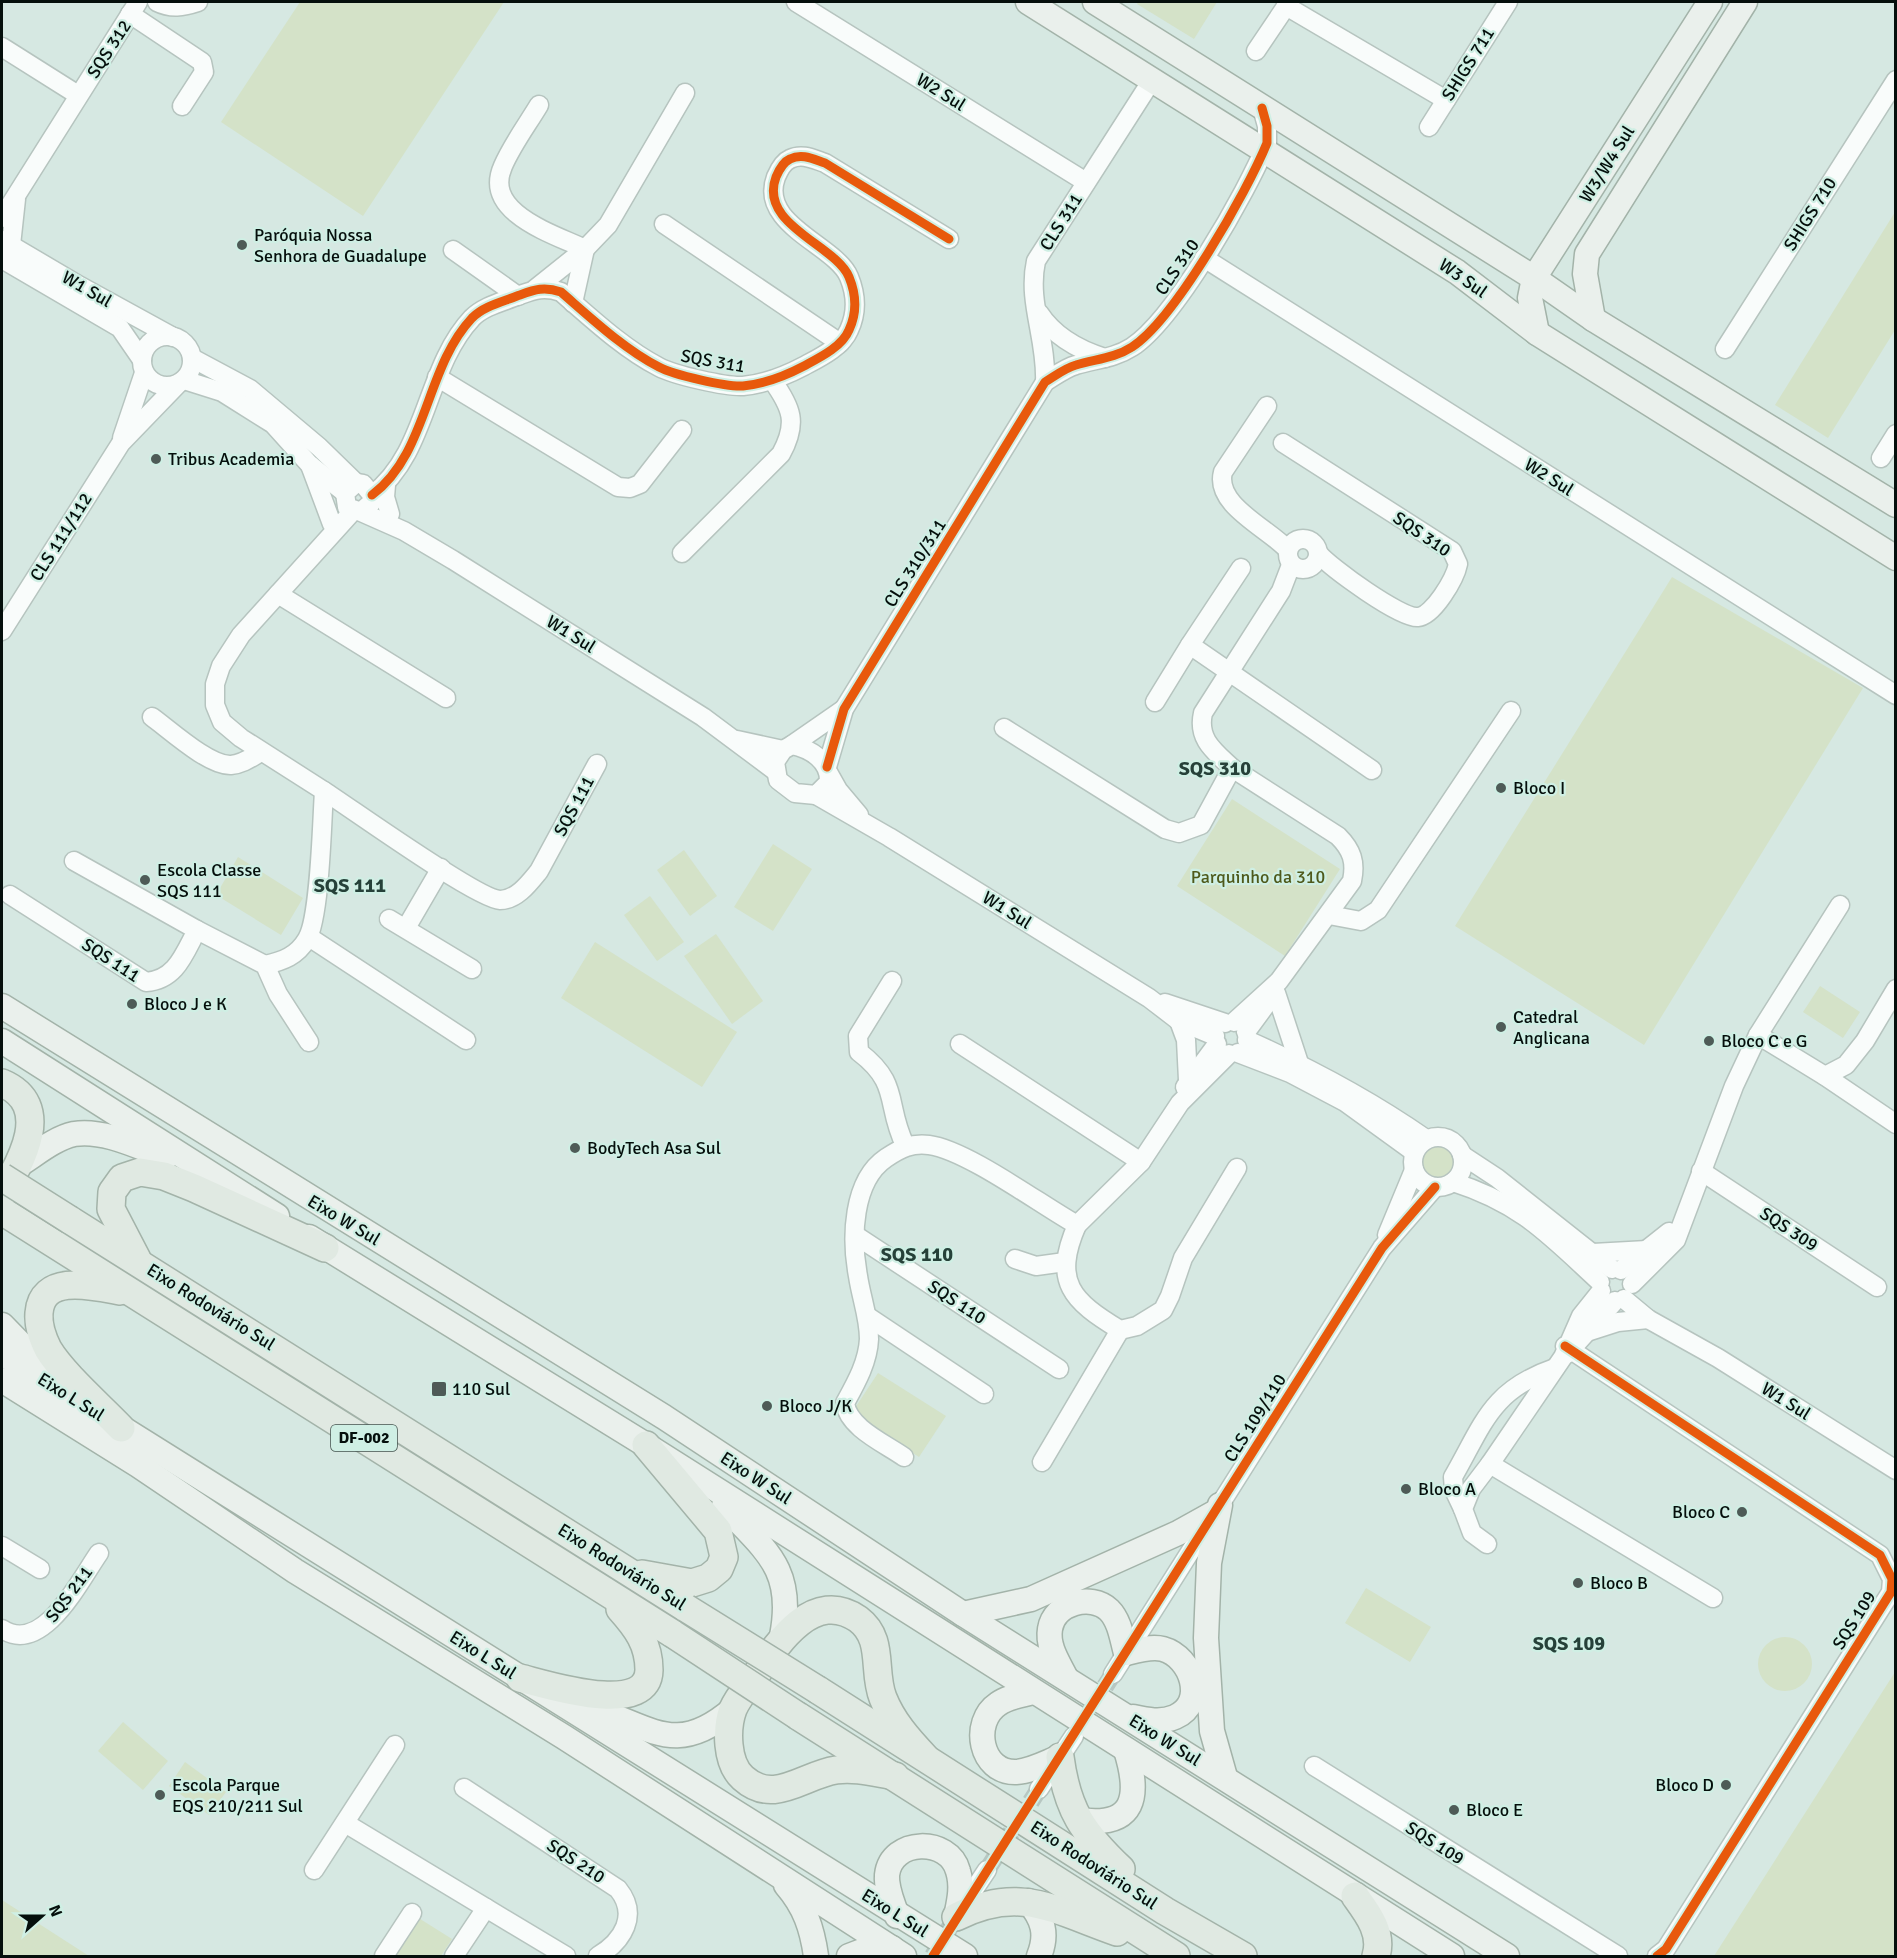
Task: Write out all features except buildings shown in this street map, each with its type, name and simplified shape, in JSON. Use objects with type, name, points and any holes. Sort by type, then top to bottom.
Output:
[{"type":"highway","points":[[2,1083],[19,1095],[26,1108],[30,1124],[29,1142],[11,1171],[2,1194]]},
{"type":"highway","name":"Eixo Rodoviário Sul","points":[[11,1171],[70,1220],[138,1260],[1165,1911],[1243,1956]]},
{"type":"highway","points":[[138,1260],[111,1209],[112,1192],[122,1178],[140,1173],[164,1176],[194,1188],[326,1248]]},
{"type":"highway","name":"Eixo Rodoviário Sul","points":[[2,1211],[604,1590],[1167,1951]]},
{"type":"highway","points":[[120,1428],[48,1349],[39,1322],[40,1304],[51,1290],[64,1285],[83,1284],[137,1294]]},
{"type":"highway","points":[[630,1572],[692,1583],[708,1578],[719,1569],[724,1557],[718,1531],[646,1445]]},
{"type":"highway","points":[[519,1678],[605,1696],[624,1696],[640,1689],[649,1675],[649,1656],[640,1632],[604,1590]]},
{"type":"highway","points":[[895,1776],[858,1770],[837,1770],[778,1791],[758,1788],[741,1777],[732,1760],[729,1744],[733,1709],[782,1636],[814,1614],[830,1610],[845,1612],[870,1631],[876,1645],[878,1678],[890,1714],[925,1757]]},
{"type":"highway","points":[[1067,1746],[1064,1788],[1079,1820],[1099,1848],[1165,1911]]},
{"type":"highway","points":[[1355,1896],[1371,1918],[1377,1935],[1376,1956]]},
{"type":"highway","points":[[953,1922],[979,1905],[1004,1900],[1028,1901],[1167,1951]]},
{"type":"main road","name":"W3 Sul","points":[[1028,2],[1457,272],[1537,333],[1896,558]]},
{"type":"main road","name":"W3 Sul","points":[[1095,2],[1534,278],[1593,319],[1896,506]]},
{"type":"main road","name":"W3/W4 Sul","points":[[1593,319],[1585,274],[1587,254],[1745,2]]},
{"type":"main road","name":"W3/W4 Sul","points":[[1537,333],[1530,298],[1534,278],[1708,5]]},
{"type":"main road","points":[[1708,5],[1729,26]]},
{"type":"main road","points":[[1641,110],[1665,127]]},
{"type":"main road","points":[[1512,266],[1554,248]]},
{"type":"main road","name":"Eixo W Sul","points":[[2,1006],[664,1418],[963,1614],[1226,1777],[1507,1956]]},
{"type":"main road","name":"Eixo W Sul","points":[[2,1041],[326,1248],[646,1445],[1452,1956]]},
{"type":"main road","points":[[11,1171],[46,1147],[74,1134],[100,1136],[130,1144],[213,1174]]},
{"type":"main road","points":[[2,1325],[80,1403]]},
{"type":"main road","name":"Eixo L Sul","points":[[2,1353],[897,1916],[965,1956]]},
{"type":"main road","name":"Eixo L Sul","points":[[2,1380],[138,1465],[295,1571],[775,1872],[898,1952]]},
{"type":"main road","points":[[697,1478],[759,1543],[782,1576],[786,1610],[782,1636]]},
{"type":"main road","points":[[963,1614],[1031,1599],[1178,1533],[1217,1509]]},
{"type":"main road","points":[[1217,1509],[1209,1563],[1206,1638],[1212,1731],[1226,1777]]},
{"type":"main road","points":[[1065,1676],[1051,1647],[1050,1628],[1056,1615],[1066,1606],[1082,1601],[1096,1603],[1108,1610],[1118,1623],[1126,1653],[1162,1648],[1175,1654],[1187,1665],[1192,1680],[1193,1696],[1187,1708],[1176,1716],[1150,1720],[1128,1716]]},
{"type":"main road","points":[[1033,1692],[998,1703],[988,1713],[982,1725],[982,1742],[988,1757],[999,1768],[1014,1772],[1029,1769],[1067,1746]]},
{"type":"main road","points":[[557,1701],[618,1717],[665,1736],[684,1737],[702,1731],[733,1709]]},
{"type":"main road","points":[[1079,1820],[1111,1821],[1124,1813],[1132,1803],[1134,1786],[1126,1750]]},
{"type":"main road","points":[[897,1916],[889,1893],[887,1875],[892,1861],[897,1856],[919,1846],[935,1847],[949,1854],[958,1870],[961,1891],[953,1922]]},
{"type":"main road","points":[[775,1872],[800,1902],[812,1929],[816,1956]]},
{"type":"main road","points":[[1028,1901],[1040,1915],[1044,1930],[1039,1956]]},
{"type":"main road","points":[[849,1956],[870,1948],[898,1952]]},
{"type":"street","points":[[157,2],[166,6],[182,7],[198,2]]},
{"type":"street","name":"W2 Sul","points":[[796,2],[1086,182]]},
{"type":"street","name":"SHIGS 711","points":[[1429,127],[1508,2]]},
{"type":"street","points":[[1256,51],[1287,4],[1446,100]]},
{"type":"street","points":[[134,8],[202,62],[204,72],[182,106]]},
{"type":"street","name":"SQS 312","points":[[2,218],[10,195],[134,8]]},
{"type":"street","name":"SQS 312","points":[[2,47],[78,95]]},
{"type":"street","name":"CLS 311","points":[[1045,382],[1045,350],[1036,308],[1033,276],[1036,261],[1152,80]]},
{"type":"street","name":"SHIGS 710","points":[[1725,349],[1896,80]]},
{"type":"street","points":[[365,494],[404,462],[437,377],[461,333],[473,317],[494,304],[535,289],[585,249],[608,225],[685,93]]},
{"type":"street","points":[[539,105],[503,166],[499,177],[500,191],[508,206],[521,218],[585,249]]},
{"type":"street","name":"CLS 310","points":[[1045,382],[1076,365],[1130,349],[1157,327],[1204,258],[1263,151],[1268,132],[1262,108]]},
{"type":"street","name":"SQS 311","points":[[535,289],[548,288],[561,292],[659,367],[692,377],[741,386],[772,380],[815,361],[840,343],[849,332],[854,317],[855,299],[849,275],[836,259],[796,232],[785,218],[776,198],[773,184],[779,169],[789,159],[806,156],[825,163],[949,239]]},
{"type":"street","points":[[5,248],[10,195]]},
{"type":"street","points":[[664,224],[840,343]]},
{"type":"street","name":"W1 Sul","points":[[5,248],[173,337]]},
{"type":"street","name":"W1 Sul","points":[[5,248],[120,328],[143,366]]},
{"type":"street","points":[[573,303],[585,249]]},
{"type":"street","points":[[453,250],[518,296]]},
{"type":"street","name":"W2 Sul","points":[[1204,258],[1896,695]]},
{"type":"street","points":[[1036,308],[1063,338],[1089,354],[1105,358]]},
{"type":"street","points":[[173,337],[182,341],[192,358],[189,373],[181,382],[165,387],[153,382],[143,366],[144,351],[156,338],[173,337]]},
{"type":"street","name":"W1 Sul","points":[[192,358],[250,389],[319,447],[404,531],[703,717],[774,770]]},
{"type":"street","name":"CLS 111/112","points":[[121,442],[143,366]]},
{"type":"street","points":[[437,377],[618,487],[630,488],[640,484],[682,430]]},
{"type":"street","points":[[682,554],[781,454],[791,436],[793,420],[789,406],[772,380]]},
{"type":"street","name":"W1 Sul","points":[[181,382],[240,402],[273,424],[309,464],[365,494],[385,497],[390,514],[404,531]]},
{"type":"street","name":"CLS 111/112","points":[[2,631],[121,442],[181,382]]},
{"type":"street","name":"CLS 310/311","points":[[828,770],[844,709],[1045,382]]},
{"type":"street","name":"SQS 310","points":[[1267,406],[1223,472],[1221,482],[1229,502],[1302,557],[1345,578],[1404,615],[1416,618],[1433,610],[1457,570],[1458,560],[1452,551],[1283,443]]},
{"type":"street","points":[[1881,458],[1896,434]]},
{"type":"street","points":[[309,464],[332,524]]},
{"type":"street","name":"SQS 111","points":[[323,547],[332,524],[365,494]]},
{"type":"street","name":"SQS 111","points":[[365,494],[323,547],[241,635],[221,666],[215,684],[215,705],[222,722],[261,752],[441,868],[484,894],[501,900],[515,895],[527,886],[539,870],[597,764]]},
{"type":"street","points":[[1188,1080],[1231,1038],[1277,987],[1352,881],[1353,856],[1346,844],[1338,836],[1232,768],[1210,748],[1202,736],[1200,724],[1203,713],[1228,672],[1302,557]]},
{"type":"street","points":[[1155,702],[1241,568]]},
{"type":"street","points":[[278,594],[446,698]]},
{"type":"street","points":[[1190,645],[1372,770]]},
{"type":"street","name":"CLS 310/311","points":[[788,747],[844,709]]},
{"type":"street","points":[[1329,915],[1361,921],[1378,910],[1511,711]]},
{"type":"street","points":[[152,717],[213,761],[231,765],[246,761],[261,752]]},
{"type":"street","points":[[1004,728],[1165,829],[1179,833],[1201,825],[1232,768]]},
{"type":"street","name":"W1 Sul","points":[[736,740],[788,747]]},
{"type":"street","points":[[788,747],[812,753],[828,770],[826,788],[816,795],[795,793],[778,780],[774,770],[775,762],[788,747]]},
{"type":"street","name":"W1 Sul","points":[[828,770],[838,790],[866,823]]},
{"type":"street","points":[[265,965],[285,960],[297,952],[309,937],[319,873],[324,791]]},
{"type":"street","name":"W1 Sul","points":[[816,795],[866,823],[1149,998],[1231,1038],[1290,1073],[1337,1097],[1418,1154]]},
{"type":"street","points":[[74,861],[265,965],[278,994],[309,1042]]},
{"type":"street","points":[[406,928],[441,868]]},
{"type":"street","name":"SQS 111","points":[[10,895],[146,982],[158,981],[169,975],[197,930]]},
{"type":"street","points":[[1463,1509],[1471,1489],[1564,1355],[1581,1316],[1676,1239],[1734,1086],[1758,1035],[1840,905]]},
{"type":"street","points":[[389,919],[472,969]]},
{"type":"street","points":[[309,937],[466,1040]]},
{"type":"street","points":[[892,981],[858,1036],[859,1052],[876,1065],[886,1078],[897,1129],[905,1145]]},
{"type":"street","points":[[1277,987],[1299,1063]]},
{"type":"street","points":[[1825,1076],[1846,1065],[1890,1015],[1896,989]]},
{"type":"street","name":"W1 Sul","points":[[1149,998],[1179,1021],[1299,1063],[1380,1108],[1418,1154]]},
{"type":"street","points":[[1179,1021],[1186,1040],[1188,1080],[1180,1103]]},
{"type":"street","points":[[1758,1035],[1825,1076],[1896,1124]]},
{"type":"street","points":[[1120,1330],[1091,1312],[1076,1298],[1068,1279],[1065,1262],[1077,1226],[1141,1162],[1180,1103],[1231,1038]]},
{"type":"street","points":[[960,1044],[1141,1162]]},
{"type":"street","points":[[1434,1136],[1451,1140],[1462,1155],[1460,1174],[1453,1182],[1435,1187],[1426,1184],[1418,1154],[1434,1136]]},
{"type":"street","points":[[904,1457],[858,1425],[845,1403],[865,1362],[869,1340],[867,1316],[857,1274],[855,1235],[859,1199],[877,1164],[905,1145],[929,1145],[950,1152],[994,1175],[1077,1226]]},
{"type":"street","name":"CLS 109/110","points":[[1382,1248],[1418,1154]]},
{"type":"street","name":"W1 Sul","points":[[1462,1155],[1497,1178],[1593,1253],[1617,1286],[1648,1319],[1675,1333],[1896,1470]]},
{"type":"street","points":[[1042,1462],[1120,1330],[1143,1323],[1162,1310],[1183,1258],[1237,1168]]},
{"type":"street","name":"SQS 309","points":[[1701,1171],[1877,1287]]},
{"type":"street","name":"W1 Sul","points":[[1453,1182],[1503,1200],[1527,1215],[1675,1333]]},
{"type":"street","name":"CLS 109/110","points":[[1113,1674],[1382,1248],[1435,1187]]},
{"type":"street","points":[[1487,1544],[1472,1533],[1454,1490],[1453,1477],[1494,1406],[1510,1388],[1564,1355],[1590,1331],[1617,1286],[1647,1250],[1682,1223]]},
{"type":"street","name":"SQS 110","points":[[855,1235],[1059,1369]]},
{"type":"street","points":[[1593,1253],[1647,1250]]},
{"type":"street","points":[[1015,1260],[1036,1266],[1065,1262]]},
{"type":"street","points":[[867,1316],[984,1394]]},
{"type":"street","points":[[1590,1331],[1618,1322],[1648,1319]]},
{"type":"street","name":"SQS 109","points":[[1564,1355],[1880,1555],[1892,1579],[1891,1592],[1885,1602],[1666,1949],[1657,1956]]},
{"type":"street","points":[[1490,1464],[1713,1598]]},
{"type":"street","points":[[2,1546],[40,1569]]},
{"type":"street","name":"SQS 211","points":[[2,1629],[22,1636],[49,1623],[99,1553]]},
{"type":"street","points":[[314,1870],[394,1745]]},
{"type":"street","points":[[1039,1789],[1067,1746]]},
{"type":"street","name":"SQS 109","points":[[1314,1766],[1617,1956]]},
{"type":"street","name":"SQS 210","points":[[464,1788],[618,1889],[625,1897],[629,1908],[629,1920],[624,1932],[608,1950],[598,1956]]},
{"type":"street","points":[[345,1823],[566,1956]]},
{"type":"street","points":[[953,1922],[987,1870]]},
{"type":"street","points":[[454,1956],[486,1908]]},
{"type":"street","points":[[384,1956],[412,1913]]},
{"type":"green space","points":[[300,2],[504,2],[363,216],[221,122]]},
{"type":"green space","points":[[1138,2],[1217,2],[1194,39],[1137,4]]},
{"type":"green space","points":[[1895,212],[1895,330],[1828,438],[1775,405]]},
{"type":"green space","points":[[1672,577],[1863,688],[1644,1045],[1455,926]]},
{"type":"green space","name":"Parquinho da 310","points":[[1232,799],[1340,869],[1285,956],[1177,886]]},
{"type":"green space","points":[[773,844],[812,869],[773,931],[734,907]]},
{"type":"green space","points":[[684,850],[717,896],[690,916],[657,870]]},
{"type":"green space","points":[[238,857],[303,898],[281,935],[216,895]]},
{"type":"green space","points":[[650,896],[684,942],[657,961],[624,915]]},
{"type":"green space","points":[[716,934],[763,1001],[732,1024],[684,956]]},
{"type":"green space","points":[[595,942],[737,1032],[702,1087],[561,998]]},
{"type":"green space","points":[[1820,986],[1860,1012],[1843,1038],[1803,1012]]},
{"type":"green space","points":[[1437,1140],[1452,1146],[1458,1161],[1452,1176],[1437,1182],[1422,1176],[1416,1161],[1422,1146]]},
{"type":"green space","points":[[878,1373],[946,1416],[919,1457],[851,1414]]},
{"type":"green space","points":[[1366,1588],[1431,1627],[1410,1662],[1345,1623]]},
{"type":"green space","points":[[1780,1637],[1790,1637],[1800,1641],[1808,1649],[1812,1664],[1808,1679],[1800,1687],[1790,1691],[1780,1691],[1770,1687],[1762,1679],[1758,1669],[1758,1659],[1762,1649],[1770,1641]]},
{"type":"green space","points":[[1895,1672],[1895,1956],[1714,1956]]},
{"type":"green space","points":[[123,1722],[168,1761],[143,1790],[98,1751]]},
{"type":"green space","points":[[185,1762],[226,1792],[209,1815],[169,1786]]},
{"type":"green space","points":[[2,1900],[89,1956],[2,1956]]},
{"type":"green space","points":[[417,1917],[452,1939],[441,1956],[391,1956]]},
{"type":"tunnel","points":[[1076,1732],[1113,1674]]},
{"type":"tunnel","points":[[987,1870],[1039,1789]]},
{"type":"tunnel","points":[[933,1956],[950,1927]]},
{"type":"cycle path","points":[[827,767],[844,709],[1045,382],[1072,366],[1112,356],[1132,347],[1168,310],[1208,253],[1244,192],[1267,143],[1267,126],[1262,108]]},
{"type":"cycle path","points":[[372,495],[405,457],[444,361],[472,318],[488,307],[529,292],[544,289],[561,292],[608,332],[646,360],[666,370],[713,383],[743,386],[767,381],[797,370],[836,347],[846,336],[852,324],[855,304],[853,290],[849,277],[841,265],[801,233],[778,208],[773,194],[776,177],[783,164],[794,157],[812,158],[825,163],[949,239]]},
{"type":"cycle path","points":[[933,1956],[1382,1248],[1435,1187]]},
{"type":"cycle path","points":[[1565,1346],[1880,1555],[1892,1579],[1891,1592],[1666,1949],[1657,1956]]},
{"type":"place","name":"Paróquia Nossa Senhora de Guadalupe","points":[[242,245]]},
{"type":"place","name":"Tribus Academia","points":[[156,459]]},
{"type":"place","name":"Bloco I","points":[[1501,788]]},
{"type":"place","name":"Escola Classe SQS 111","points":[[145,880]]},
{"type":"place","name":"Bloco J e K","points":[[132,1004]]},
{"type":"place","name":"Catedral Anglicana","points":[[1501,1027]]},
{"type":"place","name":"Bloco C e G","points":[[1709,1041]]},
{"type":"place","name":"BodyTech Asa Sul","points":[[575,1148]]},
{"type":"place","name":"110 Sul","points":[[439,1389]]},
{"type":"place","name":"Bloco J/K","points":[[767,1406]]},
{"type":"place","name":"Bloco A","points":[[1406,1489]]},
{"type":"place","name":"Bloco C","points":[[1742,1512]]},
{"type":"place","name":"Bloco B","points":[[1578,1583]]},
{"type":"place","name":"Bloco D","points":[[1726,1785]]},
{"type":"place","name":"Escola Parque EQS 210/211 Sul","points":[[160,1795]]},
{"type":"place","name":"Bloco E","points":[[1454,1810]]},
{"type":"district","name":"SQS 310","points":[[1215,768]]},
{"type":"district","name":"SQS 111","points":[[350,885]]},
{"type":"district","name":"SQS 110","points":[[917,1254]]},
{"type":"district","name":"SQS 109","points":[[1569,1643]]}]
